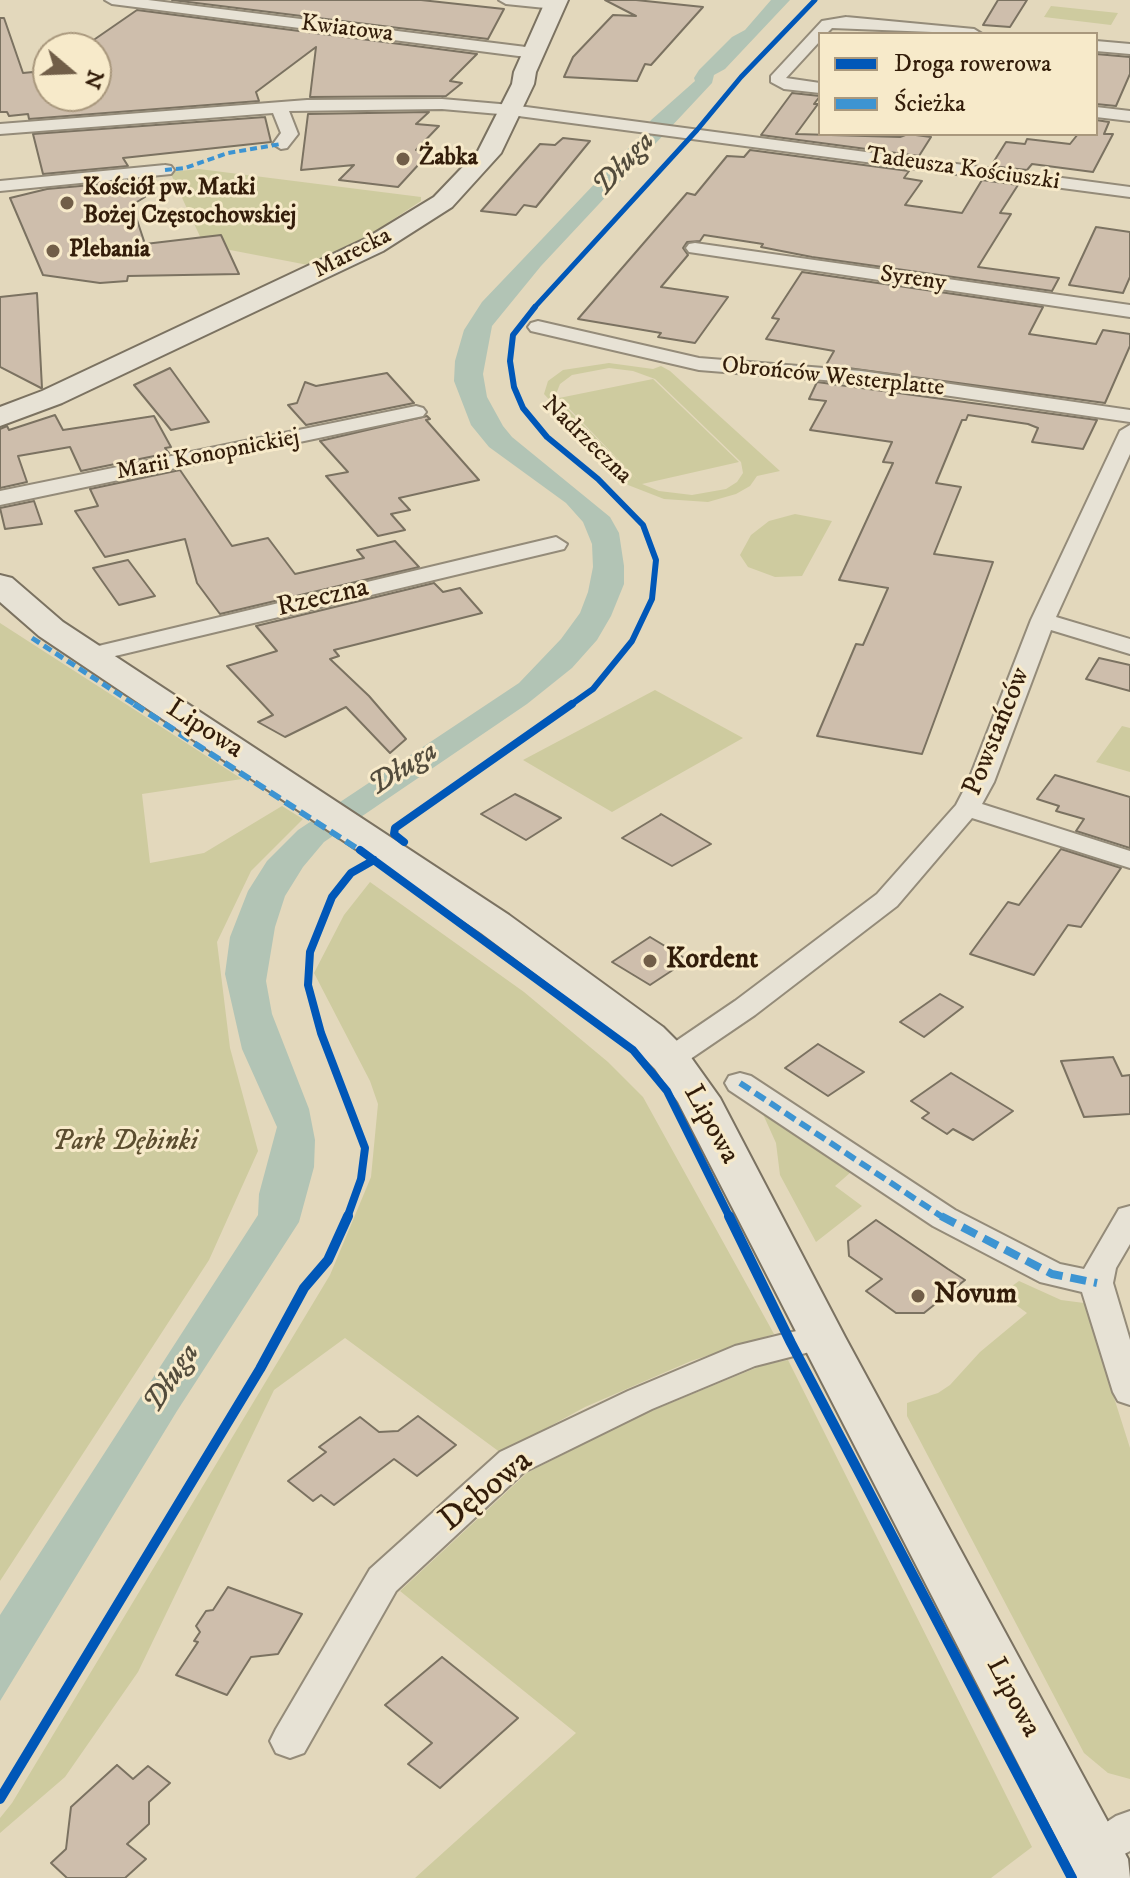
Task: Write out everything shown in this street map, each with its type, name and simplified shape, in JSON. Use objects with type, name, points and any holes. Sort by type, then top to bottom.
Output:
[{"type":"street","name":"Kwiatowa","points":[[112,0],[534,53]]},
{"type":"street","points":[[506,0],[556,3]]},
{"type":"street","name":"Marecka","points":[[0,417],[47,399],[324,269],[409,225],[468,178],[489,153],[511,110],[556,3]]},
{"type":"street","points":[[820,32],[834,22],[951,32]]},
{"type":"street","points":[[818,34],[777,79],[784,84],[818,88]]},
{"type":"street","points":[[1098,46],[1130,49]]},
{"type":"street","name":"Tadeusza Kościuszki","points":[[0,129],[279,107],[400,103],[511,110],[1130,192]]},
{"type":"street","points":[[279,107],[290,134],[281,144]]},
{"type":"street","points":[[1098,112],[1130,116]]},
{"type":"street","points":[[0,186],[165,170]]},
{"type":"street","name":"Syreny","points":[[695,248],[1130,311]]},
{"type":"street","name":"Obrońców Westerplatte","points":[[538,327],[699,364],[861,377],[1130,416]]},
{"type":"street","name":"Marecka","points":[[0,409],[47,399]]},
{"type":"street","name":"Marii Konopnickiej","points":[[0,498],[416,412]]},
{"type":"street","name":"Powstańców","points":[[670,1059],[745,1008],[887,900],[967,808],[981,782],[1043,620],[1130,431]]},
{"type":"street","name":"Rzeczna","points":[[90,655],[556,544]]},
{"type":"street","name":"Lipowa","points":[[5,596],[508,933],[648,1037],[670,1059],[698,1098],[821,1337],[1110,1853]]},
{"type":"street","points":[[1043,620],[1130,647]]},
{"type":"street","points":[[967,808],[1130,860]]},
{"type":"street","points":[[740,1083],[944,1218],[1052,1274],[1097,1283]]},
{"type":"street","points":[[1130,1217],[1100,1268],[1097,1283],[1130,1392]]},
{"type":"street","name":"Dębowa","points":[[290,1741],[383,1580],[512,1462],[640,1400],[747,1355],[821,1337]]},
{"type":"green space","points":[[1051,6],[1118,13],[1111,25],[1044,17]]},
{"type":"green space","points":[[199,169],[421,197],[421,201],[368,236],[308,265],[204,245],[170,172]]},
{"type":"green space","points":[[609,363],[653,369],[661,366],[780,471],[757,476],[750,486],[736,494],[708,502],[664,499],[628,485],[544,394],[548,381],[563,370]],"holes":[[[609,368],[633,371],[655,379],[741,462],[743,473],[737,482],[726,489],[692,495],[659,491],[642,484],[739,462],[653,379],[559,398],[641,483],[557,398],[560,384],[572,375]]]},
{"type":"green space","points":[[795,514],[832,521],[802,576],[775,577],[748,567],[740,555],[751,535],[769,521]]},
{"type":"green space","name":"Park Dębinki","points":[[0,623],[242,779],[142,794],[150,863],[204,853],[282,806],[303,819],[251,871],[217,942],[230,1048],[258,1151],[209,1260],[0,1581]]},
{"type":"green space","points":[[655,690],[743,738],[612,812],[523,760]]},
{"type":"green space","points":[[1122,726],[1130,728],[1130,772],[1096,762]]},
{"type":"green space","points":[[370,882],[524,992],[608,1062],[643,1097],[774,1334],[691,1361],[585,1407],[501,1453],[345,1338],[274,1390],[138,1672],[65,1777],[0,1833],[0,1818],[12,1803],[330,1275],[371,1177],[378,1104],[370,1081],[314,973],[344,915]]},
{"type":"green space","points":[[762,1112],[851,1172],[835,1186],[862,1206],[816,1242],[780,1175],[776,1143]]},
{"type":"green space","points":[[1019,1281],[1061,1300],[1084,1303],[1130,1448],[1130,1779],[1108,1773],[1084,1753],[907,1416],[907,1403],[938,1393],[950,1385],[980,1352],[1027,1313],[1001,1294]]},
{"type":"green space","points":[[788,1360],[1032,1847],[991,1878],[415,1878],[576,1733],[400,1591],[527,1473],[634,1418],[763,1365]]},
{"type":"water","name":"Długa","points":[[771,0],[790,0],[725,69],[714,75],[712,83],[541,266],[492,326],[483,374],[487,397],[512,437],[610,517],[619,533],[624,584],[597,640],[572,668],[527,704],[324,842],[285,896],[275,927],[266,981],[272,1014],[309,1109],[315,1140],[314,1167],[299,1222],[177,1411],[0,1701],[0,1615],[258,1215],[259,1194],[277,1127],[242,1049],[225,974],[230,937],[248,891],[267,861],[298,830],[519,683],[561,639],[580,613],[588,592],[593,567],[592,544],[583,522],[566,503],[489,447],[471,425],[454,381],[455,361],[464,330],[482,302],[643,133],[651,120],[695,81],[699,70],[732,37],[745,30]]},
{"type":"building","points":[[172,0],[421,0],[504,9],[488,39]]},
{"type":"building","points":[[605,0],[703,7],[651,65],[645,64],[637,81],[564,77],[573,57],[613,15],[636,16]]},
{"type":"building","points":[[998,0],[1027,0],[1010,27],[983,25]]},
{"type":"building","points":[[137,10],[477,54],[450,81],[462,83],[446,96],[310,97],[316,47],[256,92],[259,101],[29,119],[28,114],[9,116],[7,112],[0,112],[0,18],[4,18],[23,73],[32,72],[32,112],[112,112],[112,32],[105,32]]},
{"type":"building","points":[[1098,54],[1130,57],[1130,74],[1116,106],[1098,104]]},
{"type":"building","points":[[792,93],[818,96],[814,104],[818,104],[796,134],[931,137],[919,156],[761,135]]},
{"type":"building","points":[[429,112],[416,124],[439,126],[416,150],[431,151],[398,187],[339,180],[354,165],[301,170],[308,114]]},
{"type":"building","points":[[265,117],[271,142],[123,158],[128,166],[43,174],[33,134]]},
{"type":"building","points":[[1098,120],[1109,122],[1104,134],[1113,134],[1093,172],[1032,164],[1027,170],[991,166],[1006,142],[1025,144],[1027,139],[1070,144],[1076,136],[1098,136]]},
{"type":"building","points":[[563,138],[590,141],[536,207],[524,205],[516,215],[481,211],[540,144],[555,145]]},
{"type":"building","points":[[750,150],[909,171],[904,178],[922,181],[905,205],[962,213],[982,180],[1018,185],[1000,213],[1011,214],[978,267],[1059,278],[1052,291],[812,257],[761,247],[763,244],[704,235],[700,241],[687,242],[683,248],[688,255],[661,287],[728,297],[695,343],[658,337],[661,333],[578,319],[687,193],[695,195],[727,156],[744,157]]},
{"type":"building","points":[[136,181],[145,197],[132,205],[145,244],[221,235],[239,274],[128,276],[127,281],[100,283],[43,275],[10,198],[47,189]]},
{"type":"building","points":[[1096,227],[1130,232],[1130,277],[1123,293],[1069,285]]},
{"type":"building","points":[[802,272],[1043,307],[1029,334],[1096,344],[1103,330],[1130,334],[1130,346],[1105,403],[826,365],[834,351],[766,339],[779,319],[772,318]]},
{"type":"building","points":[[37,293],[42,388],[0,367],[0,297]]},
{"type":"building","points":[[170,368],[209,422],[171,430],[134,385]]},
{"type":"building","points":[[387,373],[414,403],[306,425],[288,405],[297,403],[305,382],[316,386]]},
{"type":"building","points":[[817,382],[1097,420],[1083,449],[1032,442],[1038,428],[1028,424],[968,415],[966,420],[962,420],[936,483],[961,487],[934,554],[993,562],[922,754],[817,736],[856,644],[863,645],[888,588],[839,580],[893,463],[883,462],[892,442],[810,430],[826,401],[809,399]]},
{"type":"building","points":[[55,415],[63,430],[154,416],[171,447],[165,448],[169,453],[81,471],[70,447],[18,456],[27,482],[0,488],[0,429],[7,426],[9,430]]},
{"type":"building","points":[[427,416],[430,419],[426,420],[479,480],[399,498],[410,510],[391,514],[405,530],[378,536],[326,476],[348,472],[320,441]]},
{"type":"building","points":[[180,470],[232,546],[268,538],[295,574],[364,558],[357,550],[395,541],[419,567],[220,614],[197,583],[185,539],[105,557],[75,511],[98,506],[90,489]]},
{"type":"building","points":[[34,501],[42,524],[5,529],[0,508]]},
{"type":"building","points":[[128,560],[155,596],[119,605],[93,568]]},
{"type":"building","points":[[434,583],[443,592],[460,588],[482,613],[334,650],[339,656],[330,659],[369,696],[406,739],[390,753],[346,707],[285,737],[258,722],[273,715],[227,666],[277,651],[256,626]]},
{"type":"building","points":[[1099,658],[1130,665],[1130,691],[1086,679]]},
{"type":"building","points":[[1055,775],[1130,797],[1130,848],[1076,831],[1084,819],[1056,811],[1059,806],[1037,799]]},
{"type":"building","points":[[515,794],[561,818],[526,840],[481,814]]},
{"type":"building","points":[[661,814],[711,844],[672,866],[622,838]]},
{"type":"building","points":[[1061,849],[1121,868],[1081,927],[1068,925],[1034,975],[970,954],[1008,902],[1019,905]]},
{"type":"building","name":"Kordent","points":[[650,937],[688,960],[650,985],[612,962]]},
{"type":"building","points":[[940,994],[963,1007],[924,1037],[900,1022]]},
{"type":"building","points":[[818,1044],[864,1072],[828,1096],[785,1068]]},
{"type":"building","points":[[1113,1057],[1122,1076],[1130,1075],[1130,1114],[1084,1117],[1061,1061]]},
{"type":"building","points":[[951,1073],[1013,1111],[973,1140],[953,1129],[947,1134],[922,1118],[929,1113],[911,1101]]},
{"type":"building","points":[[876,1220],[965,1280],[924,1313],[896,1313],[866,1291],[882,1279],[849,1256],[848,1241]]},
{"type":"building","points":[[418,1416],[456,1445],[417,1476],[394,1459],[334,1505],[321,1495],[313,1501],[288,1481],[326,1452],[319,1447],[360,1417],[379,1432],[398,1431]]},
{"type":"building","points":[[228,1587],[302,1614],[278,1654],[251,1657],[227,1695],[176,1675],[198,1642],[194,1641],[200,1632],[196,1626],[206,1611],[213,1610]]},
{"type":"building","points":[[442,1657],[518,1718],[440,1788],[408,1764],[432,1743],[385,1705]]},
{"type":"building","points":[[117,1765],[133,1779],[148,1766],[170,1783],[149,1802],[149,1824],[127,1844],[146,1859],[125,1878],[67,1878],[51,1863],[66,1849],[71,1807]]},
{"type":"marked path","points":[[165,170],[185,168],[228,153],[281,144]]},
{"type":"marked path","points":[[32,638],[364,853]]},
{"type":"marked path","points":[[740,1083],[944,1218],[1052,1274],[1097,1283]]},
{"type":"cycle path","name":"Nadrzeczna","points":[[404,842],[394,834],[395,828],[593,689],[632,641],[652,599],[656,560],[643,525],[598,479],[547,437],[523,408],[514,387],[510,361],[513,335],[547,291],[815,0]]},
{"type":"cycle path","points":[[360,850],[605,1027],[633,1050],[667,1091],[791,1343],[1072,1878]]},
{"type":"cycle path","points":[[0,1799],[260,1369],[304,1288],[328,1260],[348,1216],[361,1179],[365,1148],[321,1033],[308,985],[310,952],[332,897],[351,873],[374,860]]},
{"type":"place","name":"Żabka","points":[[403,159]]},
{"type":"place","name":"Kościół pw. Matki Bożej Częstochowskiej","points":[[67,203]]},
{"type":"place","name":"Plebania","points":[[53,251]]},
{"type":"place","name":"Kordent","points":[[650,961]]},
{"type":"place","name":"Novum","points":[[918,1296]]}]
